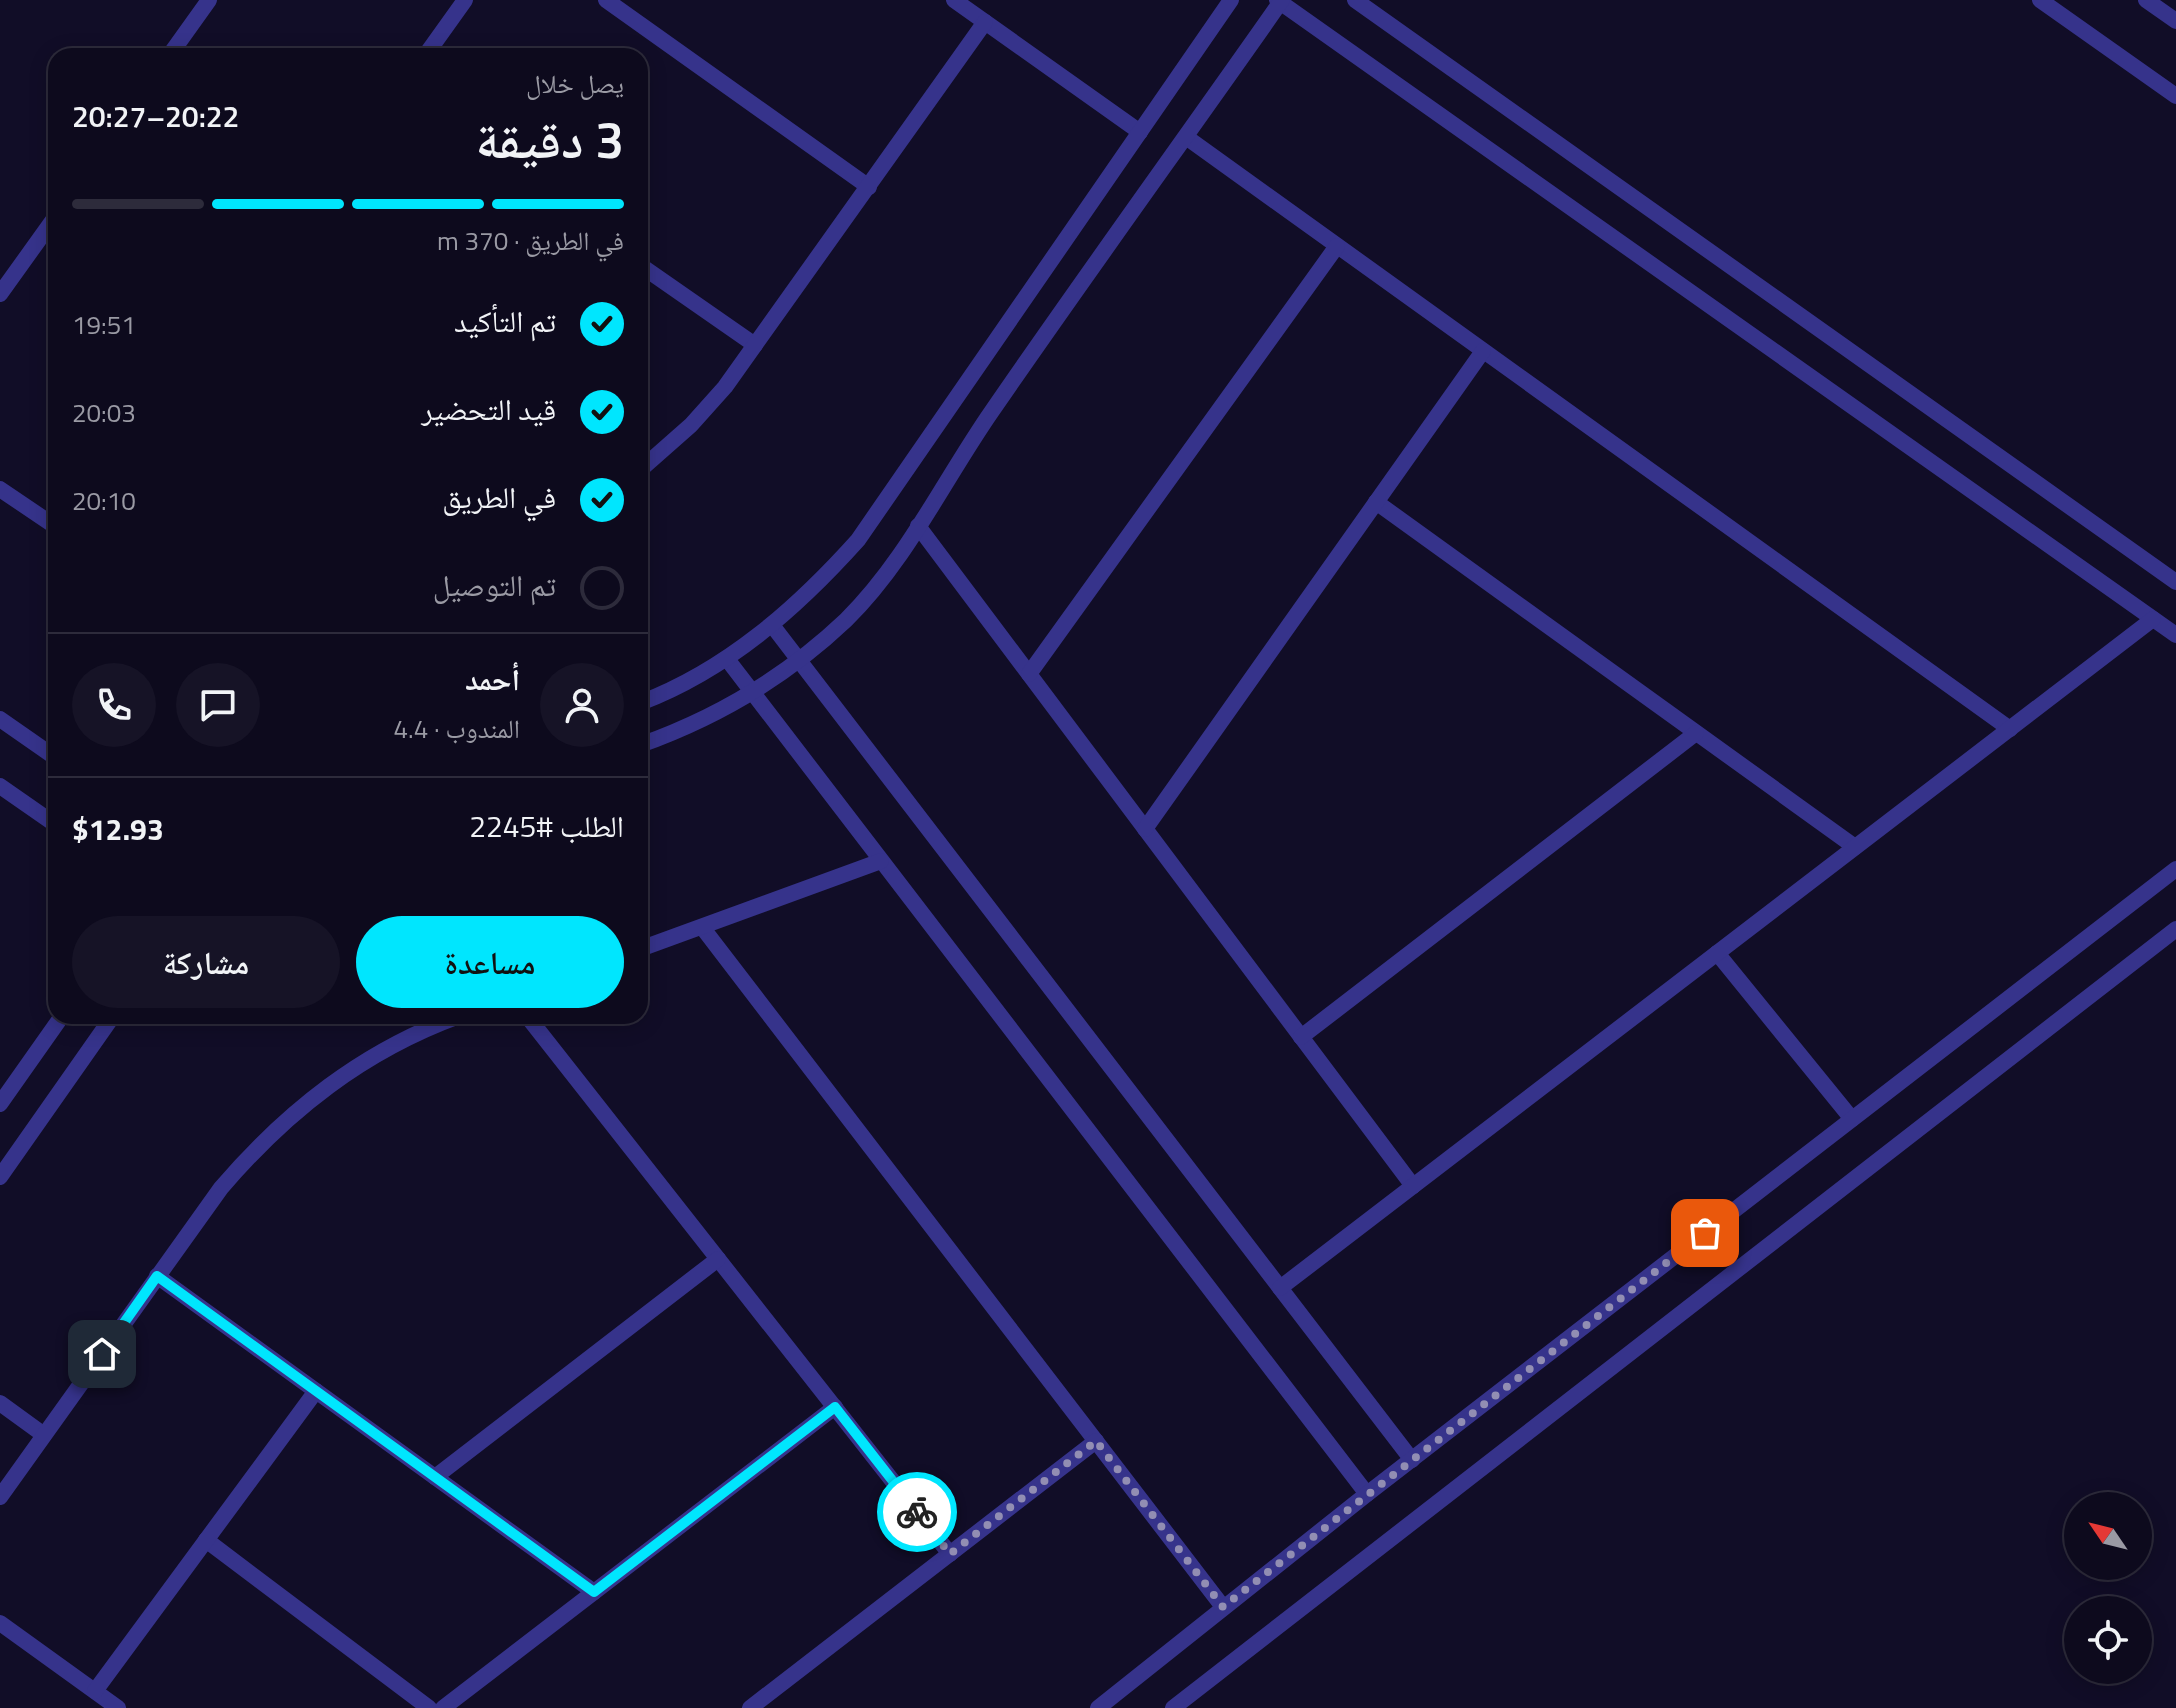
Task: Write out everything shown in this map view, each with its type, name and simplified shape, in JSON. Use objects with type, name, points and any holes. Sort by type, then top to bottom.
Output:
[{"type":"street","points":[[175,48],[209,0]]},
{"type":"street","points":[[431,48],[465,0]]},
{"type":"street","points":[[606,0],[869,187]]},
{"type":"street","points":[[954,0],[1140,132]]},
{"type":"street","points":[[648,699],[727,659],[772,625],[819,583],[858,540],[1231,0]]},
{"type":"street","points":[[1355,0],[2176,582]]},
{"type":"street","points":[[2040,0],[2176,96]]},
{"type":"street","points":[[2146,0],[2176,21]]},
{"type":"street","points":[[648,742],[709,716],[752,692],[799,660],[847,618],[918,526],[990,413],[1280,1],[2176,635]]},
{"type":"street","points":[[648,463],[691,425],[755,345],[985,22]]},
{"type":"street","points":[[1186,137],[2010,729]]},
{"type":"street","points":[[0,294],[48,227]]},
{"type":"street","points":[[1029,674],[1337,246]]},
{"type":"street","points":[[648,271],[755,345]]},
{"type":"street","points":[[1145,829],[1483,351]]},
{"type":"street","points":[[0,489],[48,522]]},
{"type":"street","points":[[1376,502],[1855,847]]},
{"type":"street","points":[[918,526],[1413,1186]]},
{"type":"street","points":[[1280,1288],[2153,619]]},
{"type":"street","points":[[772,625],[1412,1460]]},
{"type":"street","points":[[727,659],[1367,1494]]},
{"type":"street","points":[[0,719],[48,752]]},
{"type":"street","points":[[1301,1037],[1696,733]]},
{"type":"street","points":[[0,786],[48,819]]},
{"type":"street","points":[[648,946],[881,861]]},
{"type":"street","points":[[1098,1708],[1367,1494],[2176,869]]},
{"type":"street","points":[[702,927],[1223,1607]]},
{"type":"street","points":[[1173,1708],[2176,929]]},
{"type":"street","points":[[1717,953],[1852,1119]]},
{"type":"street","points":[[0,1104],[56,1024]]},
{"type":"street","points":[[0,1177],[107,1024]]},
{"type":"street","points":[[0,1497],[221,1188],[295,1111],[339,1077],[386,1048],[441,1024]]},
{"type":"street","points":[[533,1024],[950,1554]]},
{"type":"street","points":[[435,1477],[718,1259]]},
{"type":"street","points":[[157,1276],[594,1592]]},
{"type":"street","points":[[95,1691],[316,1391]]},
{"type":"street","points":[[0,1403],[44,1435]]},
{"type":"street","points":[[443,1708],[835,1407]]},
{"type":"street","points":[[750,1708],[1096,1441]]},
{"type":"street","points":[[206,1540],[429,1708]]},
{"type":"street","points":[[0,1623],[118,1708]]},
{"type":"way so far","points":[[917,1512],[950,1554],[1096,1441],[1223,1607],[1705,1233]]},
{"type":"route","points":[[102,1354],[157,1276],[594,1592],[835,1407],[917,1512]]}]
